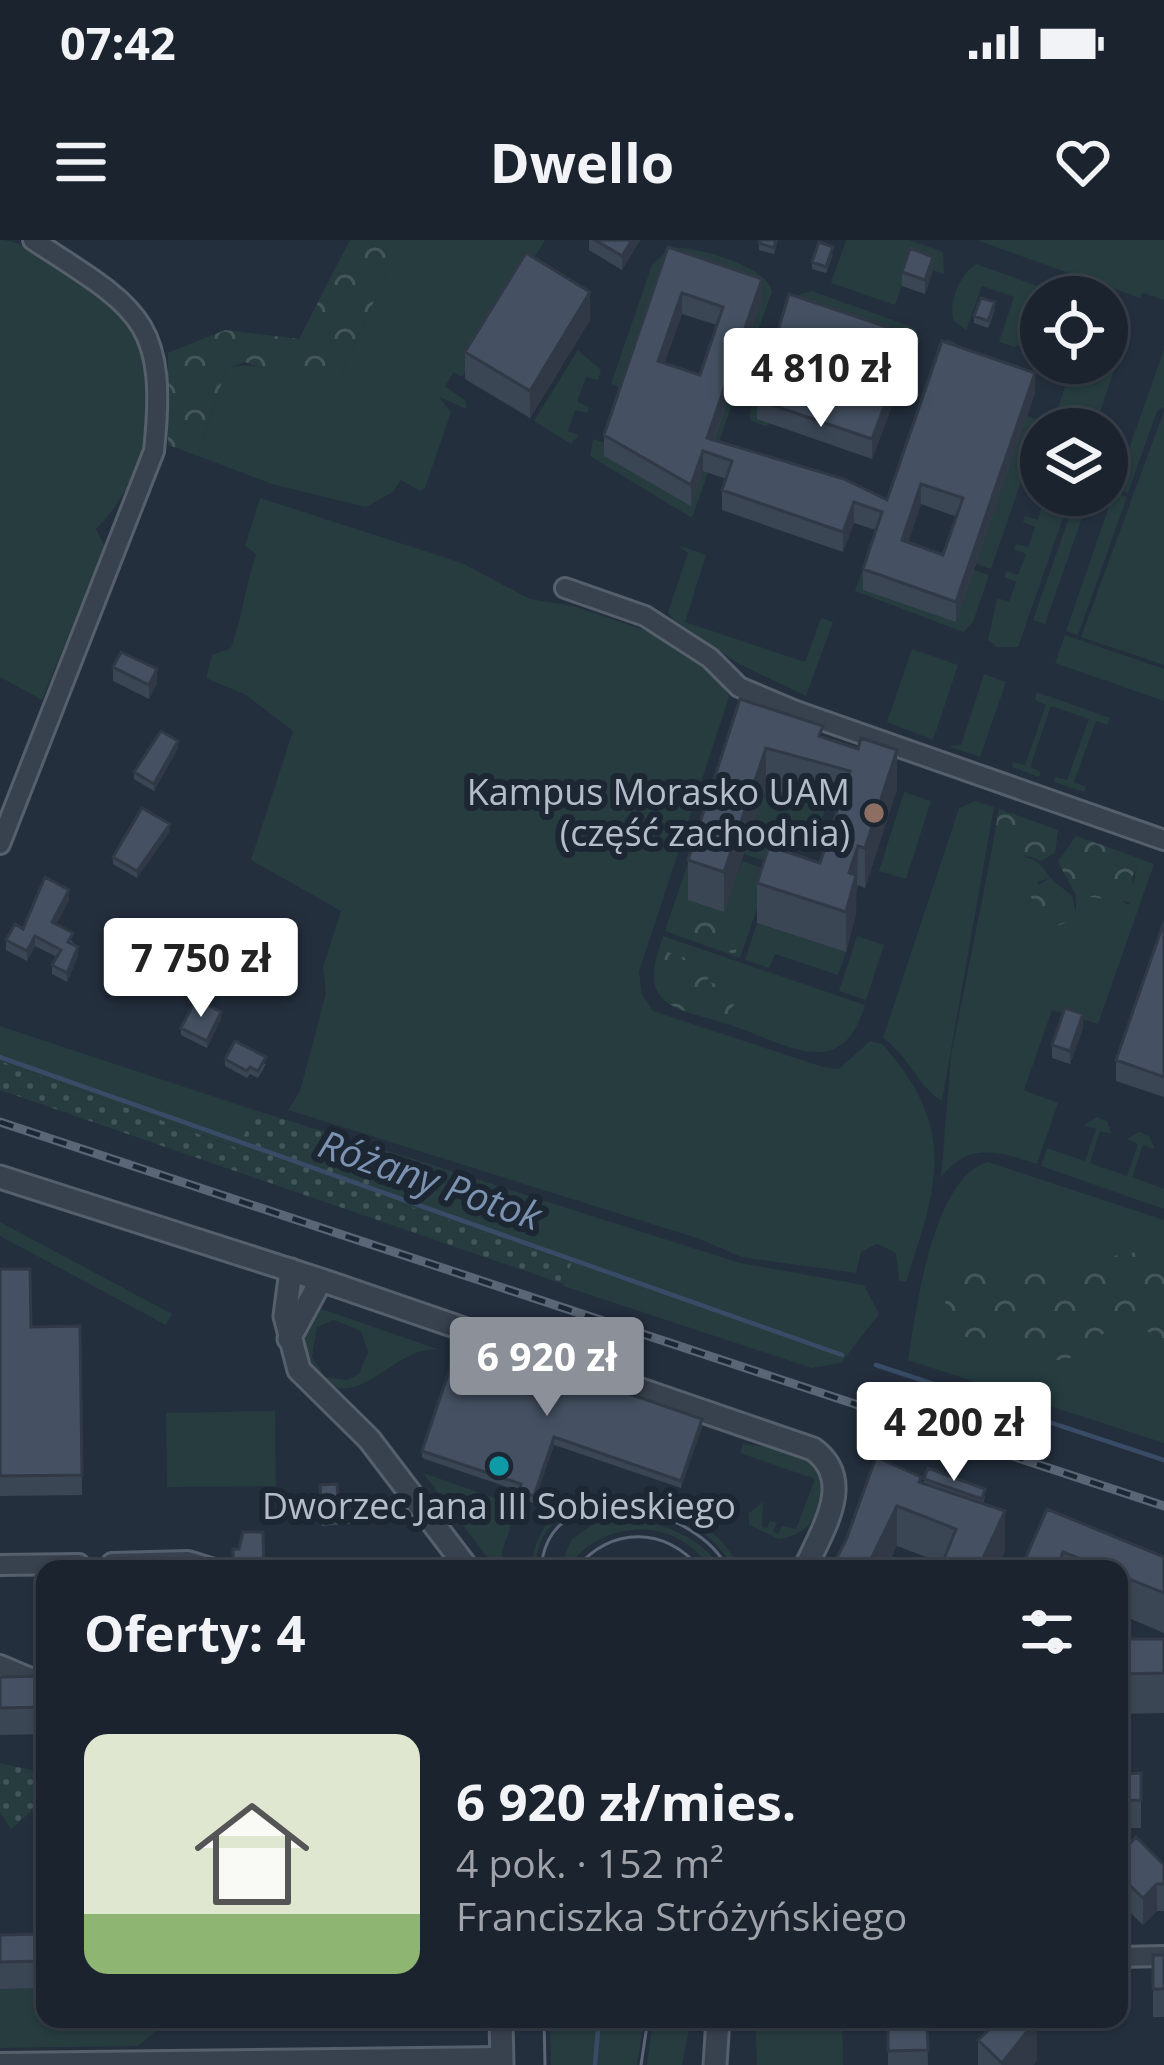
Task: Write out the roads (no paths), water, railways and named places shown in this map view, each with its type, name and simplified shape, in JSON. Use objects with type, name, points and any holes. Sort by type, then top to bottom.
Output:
[{"type":"street","points":[[0,844],[154,451],[160,393],[156,348],[139,318],[33,240]]},
{"type":"street","points":[[565,588],[645,616],[710,658],[739,687],[796,711],[1164,840]]},
{"type":"street","points":[[0,1178],[321,1280],[818,1453],[834,1473],[836,1489],[808,1560]]},
{"type":"street","points":[[291,1270],[285,1303],[289,1339],[305,1379],[369,1439],[460,1560]]},
{"type":"street","points":[[289,1339],[321,1280]]},
{"type":"street","points":[[0,1565],[36,1564]]},
{"type":"street","points":[[0,1665],[36,1680]]},
{"type":"street","points":[[1128,1957],[1164,1956]]},
{"type":"street","points":[[0,2062],[502,2061],[501,2028]]},
{"type":"street","points":[[715,2065],[717,2028]]},
{"type":"waterway","name":"Różany Potok","points":[[0,1057],[842,1355]]},
{"type":"waterway","name":"Różany Potok","points":[[876,1365],[1164,1460]]},
{"type":"waterway","points":[[595,2065],[598,2028]]},
{"type":"tram line","points":[[544,1560],[550,1537],[570,1518],[597,1508],[628,1508],[660,1516],[689,1529],[721,1560]]},
{"type":"tram line","points":[[584,1560],[605,1545],[638,1537],[671,1545],[692,1560]]},
{"type":"tram line","points":[[544,2028],[545,2065]]},
{"type":"tram line","points":[[641,2065],[647,2028]]},
{"type":"railway","points":[[0,1122],[1164,1506]]},
{"type":"place","name":"Kampus Morasko UAM (część zachodnia)","points":[[874,813]]},
{"type":"place","name":"Dworzec Jana III Sobieskiego","points":[[499,1466]]}]
